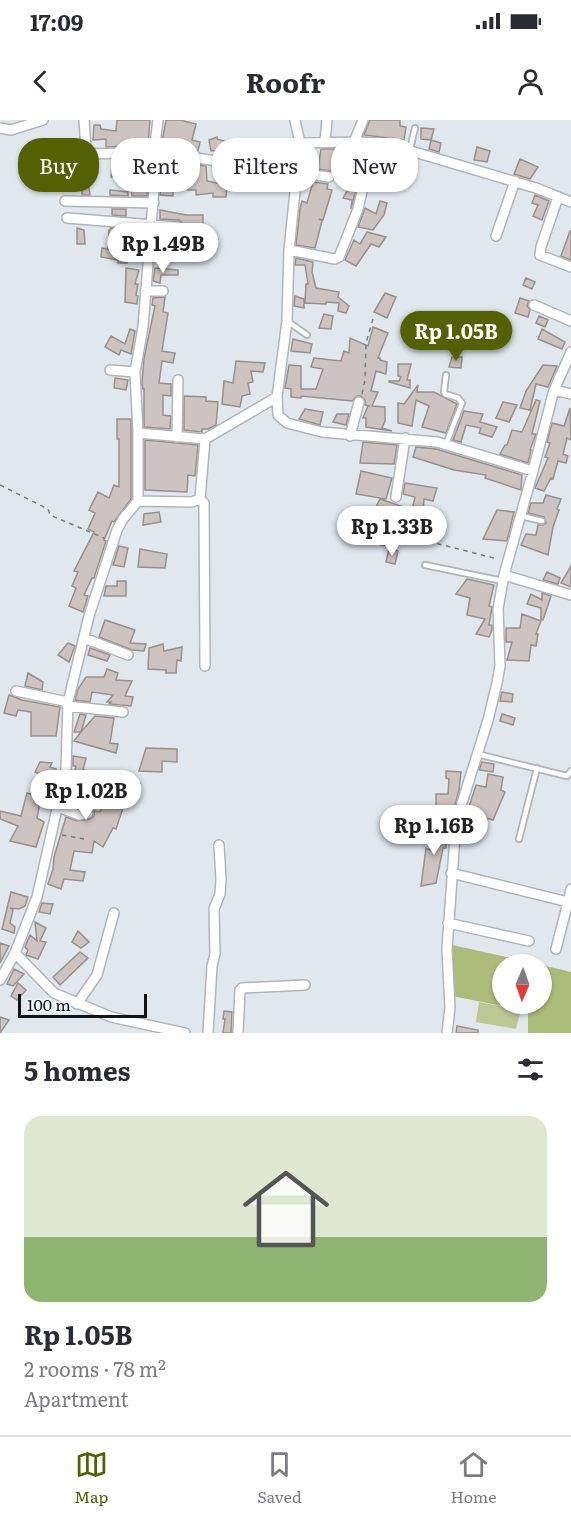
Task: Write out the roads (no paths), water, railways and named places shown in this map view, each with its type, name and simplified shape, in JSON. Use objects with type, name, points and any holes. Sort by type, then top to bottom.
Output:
[{"type":"street","points":[[0,128],[10,130],[43,120]]},
{"type":"street","points":[[84,120],[86,150],[89,154],[111,153]]},
{"type":"street","points":[[157,138],[158,120]]},
{"type":"street","points":[[295,120],[299,138]]},
{"type":"street","points":[[326,141],[327,120]]},
{"type":"street","points":[[356,138],[363,120]]},
{"type":"street","points":[[319,142],[331,141]]},
{"type":"street","points":[[418,152],[571,202]]},
{"type":"street","points":[[319,175],[329,177]]},
{"type":"street","points":[[496,236],[515,182]]},
{"type":"street","points":[[0,980],[15,953],[37,897],[66,769],[68,704],[84,638],[113,542],[123,519],[138,501],[135,372],[143,327],[154,192]]},
{"type":"street","points":[[295,192],[289,250],[287,321],[277,397],[278,415],[287,423],[303,429],[350,436],[425,440],[446,444],[533,471]]},
{"type":"street","points":[[289,250],[339,258],[363,192]]},
{"type":"street","points":[[558,197],[540,255],[571,267]]},
{"type":"street","points":[[65,201],[154,203]]},
{"type":"street","points":[[67,218],[178,227]]},
{"type":"street","points":[[145,291],[164,291]]},
{"type":"street","points":[[534,305],[571,321]]},
{"type":"street","points":[[447,1033],[450,1007],[448,923],[457,825],[476,754],[488,720],[500,666],[498,609],[503,578],[554,390],[571,352]]},
{"type":"street","points":[[110,370],[135,372]]},
{"type":"street","points":[[177,437],[178,380]]},
{"type":"street","points":[[554,390],[571,394]]},
{"type":"street","points":[[138,433],[205,439],[277,397]]},
{"type":"street","points":[[350,436],[359,402]]},
{"type":"street","points":[[396,497],[405,438]]},
{"type":"street","points":[[205,439],[200,499],[204,503],[205,666]]},
{"type":"street","points":[[138,501],[200,499]]},
{"type":"street","points":[[503,578],[571,595]]},
{"type":"street","points":[[84,638],[128,655]]},
{"type":"street","points":[[16,691],[68,704],[123,712]]},
{"type":"street","points":[[58,807],[79,815],[88,813]]},
{"type":"street","points":[[208,1033],[212,966],[215,954],[214,909],[220,887],[219,845]]},
{"type":"street","points":[[452,873],[569,902]]},
{"type":"street","points":[[556,949],[571,889]]},
{"type":"street","points":[[77,1004],[98,975],[114,913]]},
{"type":"street","points":[[448,923],[529,941]]},
{"type":"street","points":[[15,953],[47,988],[77,1004],[111,1017],[185,1033]]},
{"type":"street","points":[[238,1033],[240,990],[242,988],[305,985]]},
{"type":"lane","points":[[413,138],[415,128]]},
{"type":"lane","points":[[287,321],[307,335]]},
{"type":"lane","points":[[446,375],[445,394],[458,398],[462,403],[446,444]]},
{"type":"lane","points":[[519,516],[542,521]]},
{"type":"lane","points":[[425,565],[503,578]]},
{"type":"lane","points":[[476,754],[567,776],[571,771]]},
{"type":"lane","points":[[519,839],[537,768]]}]
